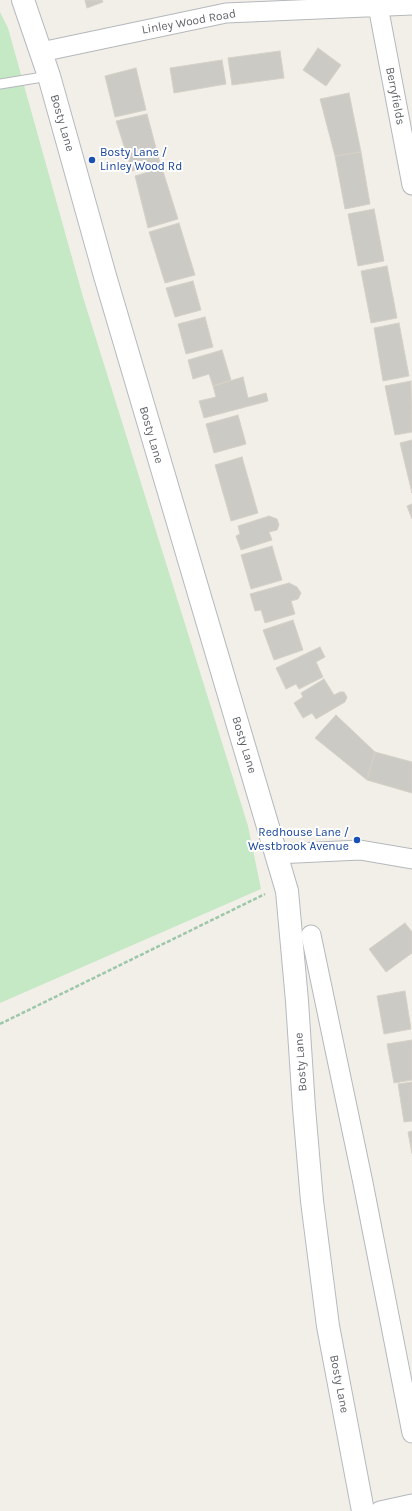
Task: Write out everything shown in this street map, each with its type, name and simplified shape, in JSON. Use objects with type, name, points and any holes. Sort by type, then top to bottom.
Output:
[{"type":"main road","name":"Bosty Lane","points":[[23,0],[49,76],[109,292],[287,891],[313,1209],[328,1326],[363,1511]]},
{"type":"street","name":"Linley Wood Road","points":[[41,52],[226,13],[412,5]]},
{"type":"street","name":"Berryfields","points":[[378,6],[412,185]]},
{"type":"street","points":[[276,854],[360,850],[412,859]]},
{"type":"street","points":[[311,935],[363,1183],[412,1433]]},
{"type":"street","points":[[380,1511],[412,1504]]},
{"type":"lane","points":[[0,84],[49,76]]},
{"type":"path","points":[[0,1024],[262,894],[287,891]]},
{"type":"green space","points":[[0,12],[8,28],[83,297],[248,826],[261,889],[0,1003]]},
{"type":"building","points":[[85,0],[102,0],[103,2],[87,8]]},
{"type":"building","points":[[318,48],[341,65],[326,86],[303,70]]},
{"type":"building","points":[[280,51],[284,78],[232,85],[228,58]]},
{"type":"building","points":[[222,60],[226,84],[174,93],[170,68]]},
{"type":"building","points":[[136,68],[146,110],[115,117],[105,76]]},
{"type":"building","points":[[349,93],[361,152],[335,156],[320,99]]},
{"type":"building","points":[[147,114],[160,163],[132,171],[116,121]]},
{"type":"building","points":[[361,152],[370,204],[345,209],[335,156]]},
{"type":"building","points":[[162,168],[178,219],[148,228],[135,176]]},
{"type":"building","points":[[374,209],[384,261],[358,266],[348,214]]},
{"type":"building","points":[[179,223],[195,275],[165,283],[149,232]]},
{"type":"building","points":[[387,266],[397,318],[371,323],[361,271]]},
{"type":"building","points":[[193,281],[201,310],[175,317],[166,288]]},
{"type":"building","points":[[205,317],[213,347],[186,354],[178,324]]},
{"type":"building","points":[[399,323],[409,376],[383,381],[374,328]]},
{"type":"building","points":[[222,350],[231,380],[213,386],[209,374],[193,379],[188,360]]},
{"type":"building","points":[[243,377],[248,398],[266,393],[268,401],[204,418],[199,401],[216,397],[213,386]]},
{"type":"building","points":[[411,381],[412,432],[395,435],[385,386]]},
{"type":"building","points":[[238,415],[246,444],[214,453],[206,424]]},
{"type":"building","points":[[412,440],[412,493],[400,443]]},
{"type":"building","points":[[242,457],[258,513],[231,521],[215,465]]},
{"type":"building","points":[[412,504],[412,519],[407,506]]},
{"type":"building","points":[[269,516],[277,519],[279,525],[277,530],[269,532],[272,540],[241,550],[236,536],[240,534],[238,526]]},
{"type":"building","points":[[272,546],[282,580],[251,589],[241,555]]},
{"type":"building","points":[[289,583],[297,587],[301,593],[298,599],[291,601],[295,614],[265,623],[261,610],[255,611],[250,594]]},
{"type":"building","points":[[293,620],[303,650],[274,660],[263,630]]},
{"type":"building","points":[[320,647],[325,657],[316,662],[323,677],[299,689],[296,684],[286,689],[276,668]]},
{"type":"building","points":[[324,679],[334,695],[344,692],[347,697],[345,702],[316,719],[312,713],[303,718],[294,703],[303,697],[301,693]]},
{"type":"building","points":[[336,715],[375,752],[367,780],[315,738]]},
{"type":"building","points":[[375,752],[412,762],[412,793],[367,780]]},
{"type":"building","points":[[405,923],[412,932],[412,953],[386,972],[369,949]]},
{"type":"building","points":[[405,991],[411,1029],[384,1034],[377,996]]},
{"type":"building","points":[[412,1040],[412,1080],[394,1083],[387,1044]]},
{"type":"building","points":[[412,1082],[412,1121],[404,1122],[398,1084]]},
{"type":"building","points":[[412,1131],[412,1154],[408,1132]]},
{"type":"place","name":"Bosty Lane / Linley Wood Rd","points":[[92,160]]},
{"type":"place","name":"Redhouse Lane / Westbrook Avenue","points":[[357,840]]}]
